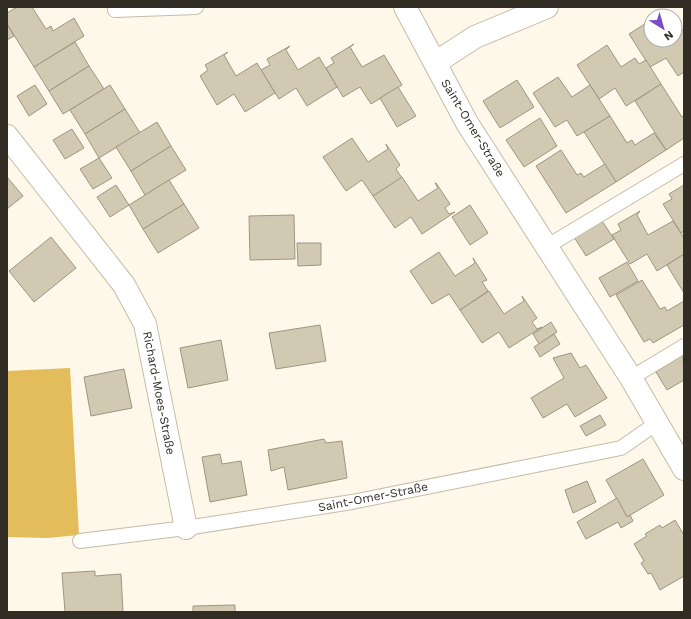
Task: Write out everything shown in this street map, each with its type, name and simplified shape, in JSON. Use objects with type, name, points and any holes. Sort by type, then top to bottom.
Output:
[{"type":"street","name":"Saint-Omer-Straße","points":[[405,7],[467,123],[631,378],[684,469]]},
{"type":"street","points":[[435,64],[475,37],[547,7]]},
{"type":"street","name":"Richard-Moes-Straße","points":[[7,136],[124,285],[145,324],[186,528]]},
{"type":"lane","points":[[115,10],[196,7]]},
{"type":"lane","points":[[546,247],[684,164]]},
{"type":"lane","points":[[631,378],[684,346]]},
{"type":"lane","name":"Saint-Omer-Straße","points":[[80,541],[186,528],[352,502],[621,448],[657,423]]},
{"type":"shaded area","points":[[70,368],[79,535],[47,538],[7,537],[7,371]]},
{"type":"building","points":[[17,7],[32,7],[46,29],[51,26],[53,31],[74,18],[84,36],[34,67],[7,24],[7,13]]},
{"type":"building","points":[[7,24],[14,36],[7,40]]},
{"type":"building","points":[[643,25],[643,48],[683,48],[684,29],[684,72],[678,76],[666,58],[650,67],[629,34]]},
{"type":"building","points":[[75,42],[89,66],[49,91],[34,67]]},
{"type":"building","points":[[354,44],[350,47],[362,67],[384,55],[402,85],[371,104],[360,87],[343,97],[326,68],[334,63],[331,58]]},
{"type":"building","points":[[607,45],[621,67],[635,58],[639,64],[646,60],[661,84],[626,106],[615,88],[599,99],[577,65]]},
{"type":"building","points":[[290,46],[286,50],[298,70],[319,57],[337,87],[307,106],[296,88],[279,99],[261,70],[270,65],[267,59]]},
{"type":"building","points":[[228,52],[224,55],[236,76],[257,63],[275,93],[245,112],[234,94],[217,105],[200,76],[208,70],[205,65]]},
{"type":"building","points":[[89,66],[104,89],[63,114],[49,91]]},
{"type":"building","points":[[558,77],[572,97],[590,85],[610,116],[577,136],[567,120],[555,127],[533,93]]},
{"type":"building","points":[[517,80],[534,107],[500,128],[483,101]]},
{"type":"building","points":[[661,84],[682,117],[684,115],[684,138],[666,150],[635,101]]},
{"type":"building","points":[[35,85],[47,104],[29,116],[17,96]]},
{"type":"building","points":[[110,85],[125,109],[85,134],[70,110]]},
{"type":"building","points":[[398,87],[416,116],[397,127],[380,98]]},
{"type":"building","points":[[125,109],[140,133],[99,158],[85,134]]},
{"type":"building","points":[[610,116],[627,143],[632,140],[635,145],[654,133],[666,150],[616,182],[584,132]]},
{"type":"building","points":[[540,118],[557,146],[524,167],[506,140]]},
{"type":"building","points":[[157,122],[171,146],[131,171],[116,147]]},
{"type":"building","points":[[72,129],[84,148],[65,159],[53,140]]},
{"type":"building","points":[[352,138],[368,162],[388,149],[386,144],[400,165],[396,169],[402,178],[373,196],[362,180],[346,191],[323,157]]},
{"type":"building","points":[[171,146],[186,170],[145,195],[131,171]]},
{"type":"building","points":[[561,150],[577,175],[581,173],[584,177],[605,164],[616,182],[566,213],[536,166]]},
{"type":"building","points":[[99,158],[112,178],[93,189],[80,169]]},
{"type":"building","points":[[7,177],[23,196],[7,209]]},
{"type":"building","points":[[402,177],[418,201],[438,188],[436,183],[450,204],[445,208],[449,214],[455,212],[422,234],[411,217],[395,228],[373,196]]},
{"type":"building","points":[[169,180],[184,204],[143,229],[129,205]]},
{"type":"building","points":[[116,185],[129,205],[110,217],[97,197]]},
{"type":"building","points":[[684,185],[684,231],[681,233],[663,204],[672,199],[669,194]]},
{"type":"building","points":[[184,204],[199,228],[158,253],[143,229]]},
{"type":"building","points":[[470,205],[488,233],[470,245],[452,217]]},
{"type":"building","points":[[640,211],[637,215],[648,235],[673,221],[684,238],[684,254],[657,271],[647,254],[630,264],[612,235],[621,230],[618,224]]},
{"type":"building","points":[[294,215],[295,259],[250,260],[249,216]]},
{"type":"building","points":[[602,221],[614,239],[586,256],[574,237]]},
{"type":"building","points":[[51,237],[76,268],[34,302],[9,271]]},
{"type":"building","points":[[297,243],[321,243],[321,265],[298,266]]},
{"type":"building","points":[[439,252],[455,276],[475,263],[473,258],[487,280],[482,282],[488,291],[460,310],[449,294],[432,304],[410,271]]},
{"type":"building","points":[[684,254],[684,293],[667,265]]},
{"type":"building","points":[[627,262],[638,281],[610,297],[599,278]]},
{"type":"building","points":[[642,280],[660,309],[665,307],[667,311],[684,301],[684,325],[653,343],[650,339],[644,342],[616,295]]},
{"type":"building","points":[[489,291],[504,314],[524,301],[522,296],[537,318],[532,322],[537,329],[542,327],[509,348],[499,332],[482,343],[460,310]]},
{"type":"building","points":[[551,322],[557,332],[539,344],[533,334]]},
{"type":"building","points":[[320,325],[326,361],[276,369],[269,333]]},
{"type":"building","points":[[554,334],[560,344],[540,357],[534,347]]},
{"type":"building","points":[[221,340],[228,380],[188,388],[180,348]]},
{"type":"building","points":[[571,353],[580,368],[586,365],[607,398],[575,417],[567,404],[543,418],[531,398],[564,378],[553,358]]},
{"type":"building","points":[[683,355],[684,380],[667,390],[656,372]]},
{"type":"building","points":[[124,369],[132,408],[91,416],[84,377]]},
{"type":"building","points":[[600,415],[606,425],[586,436],[580,426]]},
{"type":"building","points":[[324,439],[326,443],[342,441],[347,478],[288,490],[284,467],[271,471],[268,450]]},
{"type":"building","points":[[220,454],[222,464],[241,461],[247,495],[210,502],[202,457]]},
{"type":"building","points":[[643,459],[664,495],[627,517],[606,480]]},
{"type":"building","points":[[587,481],[596,502],[573,513],[565,490]]},
{"type":"building","points":[[617,498],[627,517],[630,515],[633,521],[621,528],[618,522],[586,539],[577,522]]},
{"type":"building","points":[[675,520],[684,535],[684,576],[660,590],[651,573],[648,574],[641,563],[644,561],[634,544],[647,536],[645,534],[660,525],[662,528]]},
{"type":"building","points":[[95,571],[95,576],[121,574],[123,612],[65,612],[62,573]]},
{"type":"building","points":[[235,605],[235,612],[193,612],[193,606]]}]
